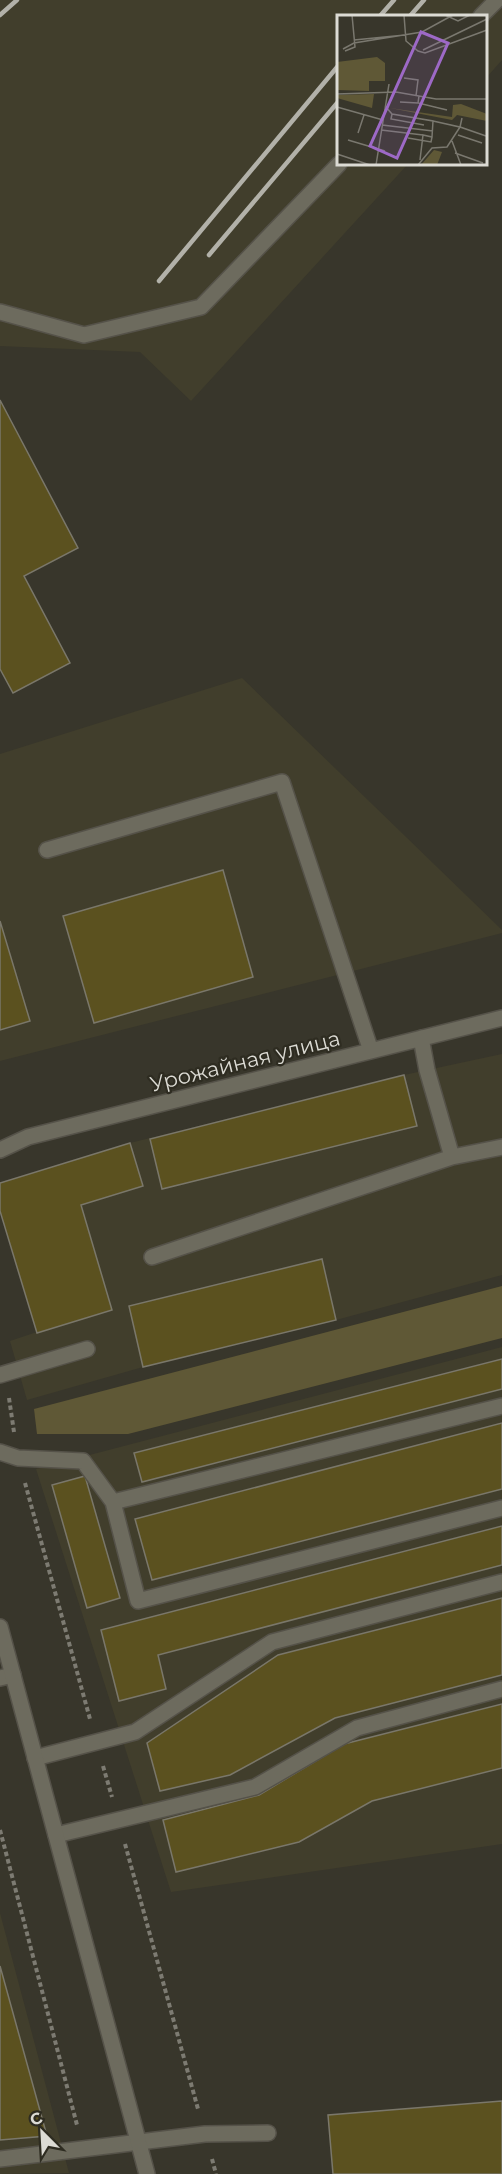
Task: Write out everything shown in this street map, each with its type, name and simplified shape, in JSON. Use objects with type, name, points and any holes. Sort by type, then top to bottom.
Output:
[{"type":"street","points":[[482,15],[497,0]]},
{"type":"street","points":[[0,312],[84,335],[201,307],[338,165]]},
{"type":"street","points":[[47,850],[282,782],[371,1051]]},
{"type":"street","name":"Урожайная улица","points":[[0,1150],[28,1137],[502,1018]]},
{"type":"street","points":[[421,1038],[427,1070],[452,1157]]},
{"type":"street","points":[[152,1257],[452,1157],[502,1147]]},
{"type":"street","points":[[0,1375],[87,1349]]},
{"type":"street","points":[[113,1502],[502,1406]]},
{"type":"street","points":[[0,1452],[18,1458],[83,1461],[113,1502],[138,1601],[502,1508]]},
{"type":"street","points":[[35,1758],[135,1732],[272,1642],[502,1582]]},
{"type":"street","points":[[0,1628],[6,1676],[35,1758],[147,2174]]},
{"type":"street","points":[[56,1835],[255,1787],[357,1728],[502,1689]]},
{"type":"street","points":[[0,2159],[205,2134],[268,2133]]},
{"type":"path","points":[[0,1830],[83,2149]]},
{"type":"shaded area","points":[[0,0],[502,0],[502,60],[487,77],[487,15],[337,15],[337,165],[407,165],[191,401],[140,352],[0,346]]},
{"type":"shaded area","points":[[242,678],[502,930],[502,933],[0,1061],[0,754]]},
{"type":"shaded area","points":[[502,1054],[502,1275],[336,1320],[143,1367],[27,1400],[10,1341],[37,1332],[0,1211],[0,1183],[130,1143],[404,1075]]},
{"type":"shaded area","points":[[502,1286],[502,1338],[128,1434],[37,1434],[34,1409]]},
{"type":"shaded area","points":[[502,1347],[502,1844],[171,1892],[36,1469]]},
{"type":"shaded area","points":[[0,1913],[69,2173],[0,2174]]},
{"type":"building","points":[[0,400],[78,548],[24,576],[70,663],[13,693],[0,669]]},
{"type":"building","points":[[223,870],[253,977],[94,1023],[63,916]]},
{"type":"building","points":[[0,921],[30,1021],[0,1030]]},
{"type":"building","points":[[404,1075],[417,1126],[162,1189],[150,1139]]},
{"type":"building","points":[[130,1143],[143,1186],[81,1205],[112,1310],[37,1333],[0,1211],[0,1183]]},
{"type":"building","points":[[322,1259],[336,1320],[143,1367],[129,1306]]},
{"type":"building","points":[[502,1359],[502,1389],[142,1482],[134,1453]]},
{"type":"building","points":[[502,1423],[502,1489],[152,1580],[135,1519]]},
{"type":"building","points":[[85,1476],[120,1598],[87,1608],[52,1485]]},
{"type":"building","points":[[502,1526],[502,1565],[158,1655],[166,1689],[119,1701],[101,1630]]},
{"type":"building","points":[[502,1598],[502,1675],[335,1718],[230,1775],[160,1791],[147,1743],[278,1655]]},
{"type":"building","points":[[502,1704],[502,1768],[372,1801],[299,1842],[176,1872],[163,1820],[259,1795],[344,1744]]},
{"type":"building","points":[[0,1966],[47,2136],[0,2140]]},
{"type":"building","points":[[502,2101],[502,2174],[333,2174],[328,2115]]},
{"type":"railway","points":[[0,15],[17,0]]},
{"type":"railway","points":[[381,15],[394,0]]},
{"type":"railway","points":[[411,15],[424,0]]},
{"type":"railway","points":[[159,281],[337,67]]},
{"type":"railway","points":[[209,255],[337,103]]}]
